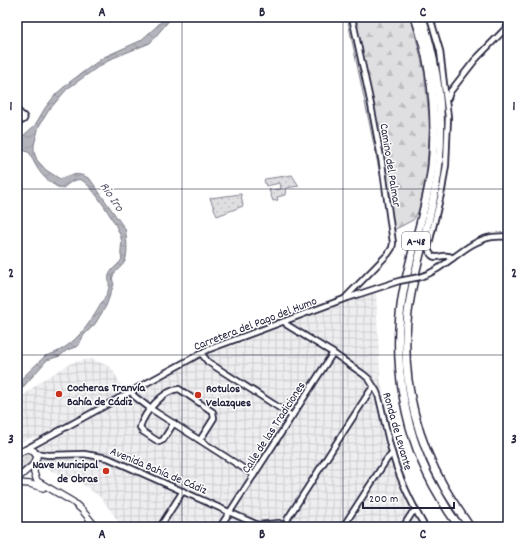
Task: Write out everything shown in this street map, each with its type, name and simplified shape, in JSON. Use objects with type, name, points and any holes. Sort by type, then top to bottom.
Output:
[{"type":"highway","name":"A-48","points":[[415,17],[423,44],[432,87],[434,142],[428,190],[402,300],[399,337],[400,372],[407,412],[420,455],[436,491],[459,526]]},
{"type":"highway","name":"A-48","points":[[422,17],[432,49],[438,86],[441,141],[435,190],[408,307],[406,336],[407,368],[413,408],[423,442],[443,486],[471,526]]},
{"type":"main road","points":[[17,454],[26,449],[35,452],[37,457],[34,473],[35,479],[40,484],[68,498],[77,505],[96,527]]},
{"type":"main road","points":[[17,479],[35,463]]},
{"type":"main road","points":[[17,483],[30,484],[53,490]]},
{"type":"street","name":"Camino del Palmar","points":[[344,299],[388,254],[393,243],[382,163],[352,17]]},
{"type":"street","points":[[430,17],[440,51],[448,117],[446,165],[442,190],[428,248],[430,254],[436,258],[446,255],[453,258],[473,244],[484,239],[508,236]]},
{"type":"street","points":[[447,99],[450,92],[475,60],[508,26]]},
{"type":"street","points":[[17,110],[20,118],[17,126]]},
{"type":"street","name":"Carretera del Pago del Humo","points":[[26,449],[201,353],[289,322],[344,299],[399,281],[420,277],[433,272],[453,258]]},
{"type":"street","name":"Ronda de Levante","points":[[289,322],[294,328],[333,353],[369,379],[380,398],[392,454],[397,468],[416,511],[425,527]]},
{"type":"street","points":[[201,353],[208,362],[292,416]]},
{"type":"street","name":"Calle de las Tradiciones","points":[[220,527],[333,353]]},
{"type":"street","points":[[274,525],[285,527],[288,518],[374,387]]},
{"type":"street","points":[[174,423],[163,440],[159,442],[140,429],[140,426],[160,398],[176,389],[181,390],[213,412],[215,415],[200,440]]},
{"type":"street","points":[[131,391],[134,396],[151,409],[254,475]]},
{"type":"street","points":[[35,452],[35,446],[39,441]]},
{"type":"street","name":"Avenida Bahía de Cádiz","points":[[35,452],[48,455],[84,454],[108,458],[259,526],[274,525]]},
{"type":"street","points":[[343,527],[387,459],[392,454]]},
{"type":"street","name":"Avenida Bahía de Cádiz","points":[[35,463],[48,455]]},
{"type":"street","points":[[160,527],[183,491]]},
{"type":"street","points":[[403,527],[412,513],[416,511]]},
{"type":"street","points":[[274,525],[288,518]]},
{"type":"shaded area","points":[[376,292],[380,378],[394,445],[410,490],[429,527],[120,527],[116,518],[100,497],[92,491],[81,483],[37,465],[38,448],[184,367],[210,354]]},
{"type":"shaded area","points":[[92,359],[111,367],[125,392],[39,437],[28,439],[17,445],[17,401],[41,381],[73,362]]},
{"type":"green space","points":[[347,17],[411,17],[424,71],[430,126],[426,178],[418,212],[413,220],[392,231]]},
{"type":"green space","points":[[292,175],[299,186],[286,188],[285,195],[277,197],[278,200],[273,201],[269,190],[281,189],[280,183],[266,186],[264,180]]},
{"type":"green space","points":[[241,194],[243,206],[217,216],[210,198]]},
{"type":"green space","points":[[27,453],[30,453],[33,460],[17,473],[17,459]]},
{"type":"water","points":[[165,17],[172,17],[150,43],[113,58],[67,89],[49,110],[39,126],[34,145],[34,152],[37,160],[46,170],[60,179],[75,174],[82,175],[90,179],[125,229],[127,254],[125,261],[114,274],[114,284],[106,306],[95,324],[84,335],[78,346],[67,350],[60,356],[47,360],[17,394],[17,383],[45,356],[64,348],[86,327],[108,292],[110,273],[122,259],[119,232],[98,197],[86,183],[81,180],[73,181],[62,189],[51,183],[38,170],[30,153],[23,150],[21,145],[22,137],[35,125],[45,108],[56,94],[71,81],[104,57],[140,41]]},
{"type":"place","name":"Cocheras Tranvía Bahía de Cádiz","points":[[59,394]]},
{"type":"place","name":"Rotulos Velazques","points":[[198,395]]},
{"type":"place","name":"Nave Municipal de Obras","points":[[106,471]]},
{"type":"water label","name":"Rio Iro","points":[[113,196]]}]
